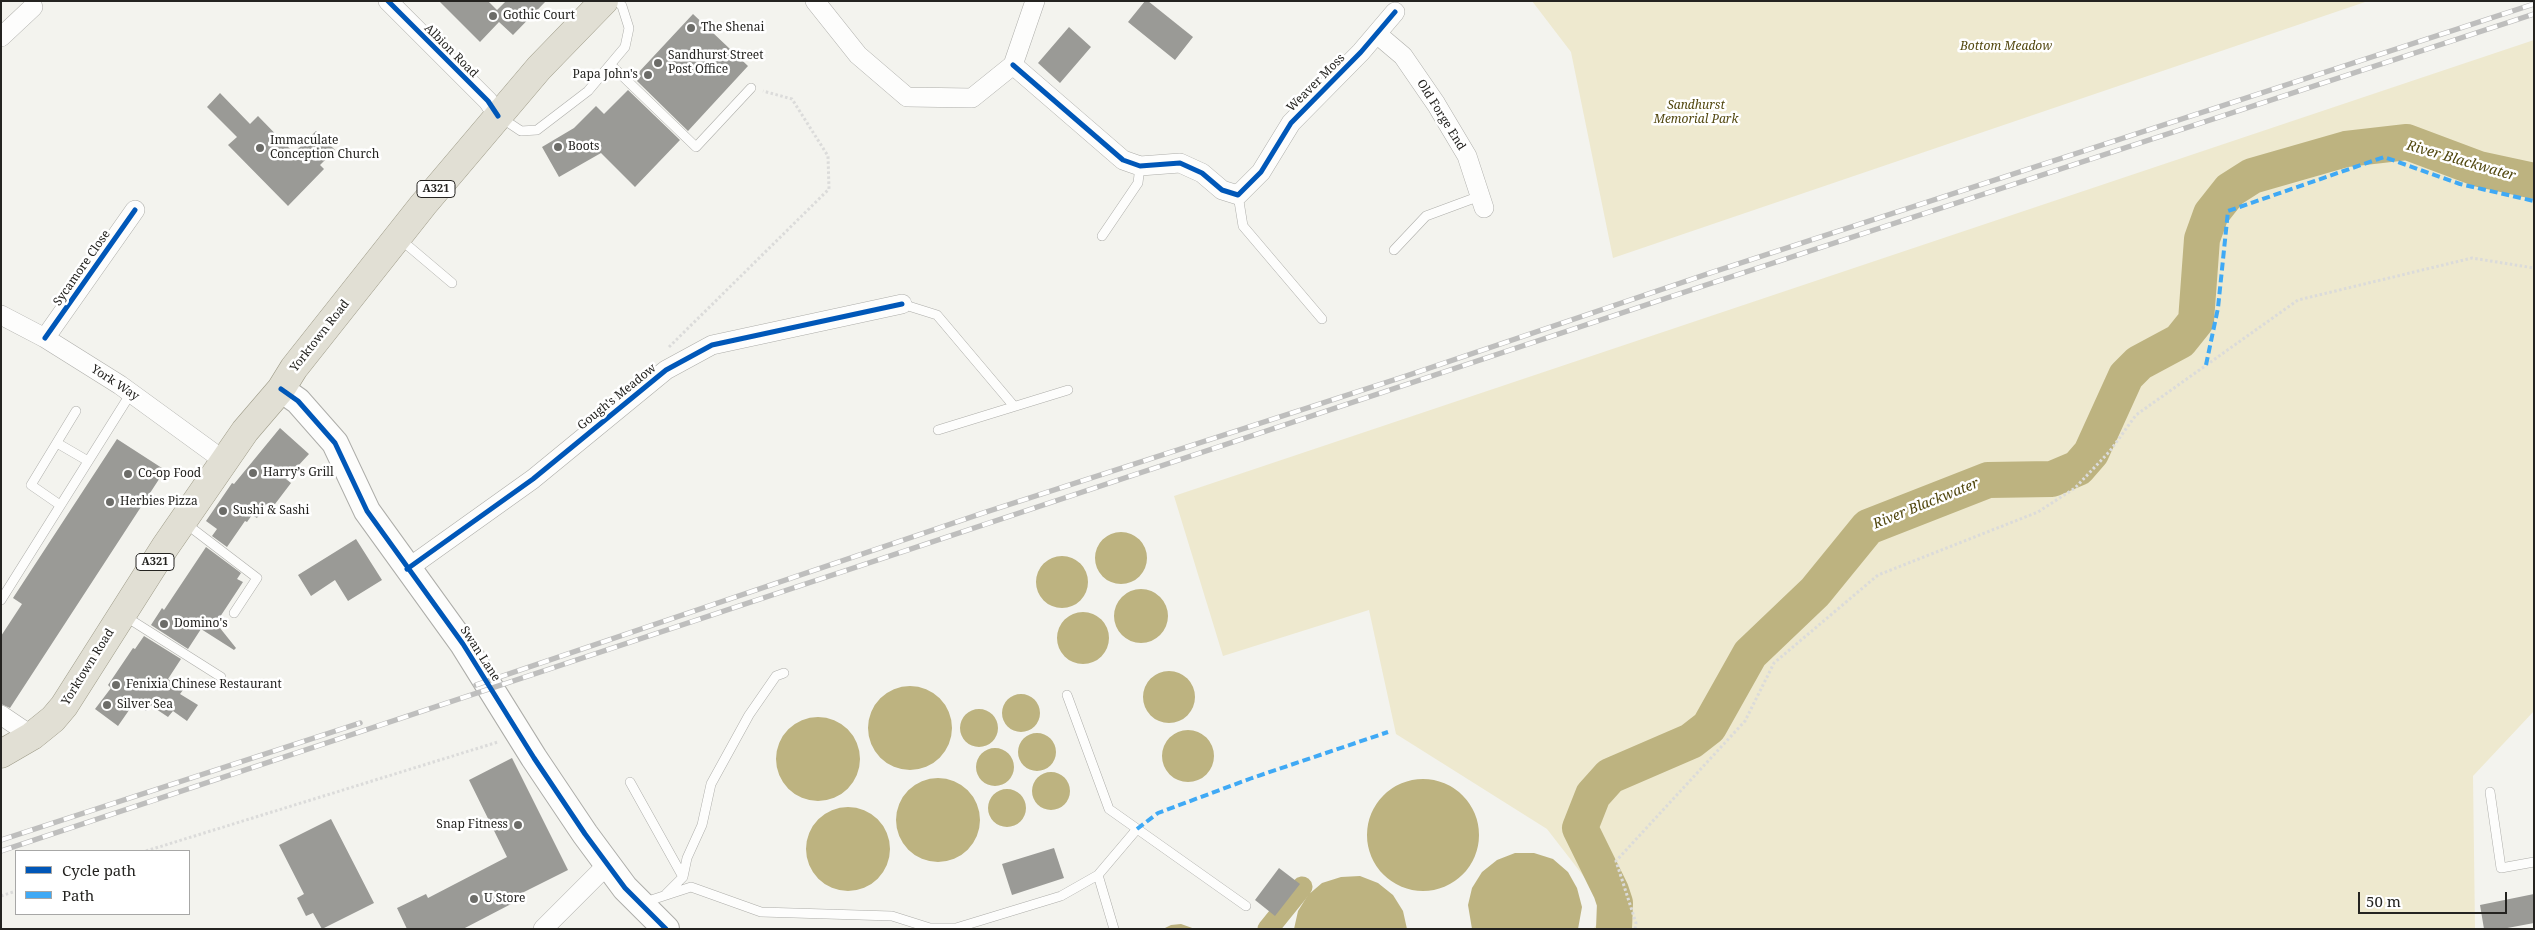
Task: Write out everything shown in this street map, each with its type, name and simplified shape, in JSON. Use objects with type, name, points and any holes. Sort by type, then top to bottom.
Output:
[{"type":"main road","name":"Yorktown Road","points":[[1,754],[32,736],[53,719],[64,706],[121,614],[223,460],[281,389],[294,368],[398,237],[498,116],[562,42],[604,1]]},
{"type":"street","name":"Albion Road","points":[[388,1],[488,101],[498,116]]},
{"type":"street","points":[[815,1],[858,55],[907,98],[972,98],[1013,65],[1035,1]]},
{"type":"street","points":[[1,37],[32,7]]},
{"type":"street","name":"Weaver Moss","points":[[1238,195],[1261,172],[1291,123],[1396,12]]},
{"type":"street","name":"Old Forge End","points":[[1377,34],[1403,56],[1436,104],[1467,156],[1482,202]]},
{"type":"street","points":[[1013,65],[1095,138],[1123,160],[1140,166],[1180,163],[1202,173],[1222,190],[1238,195]]},
{"type":"street","name":"Sycamore Close","points":[[45,338],[135,210]]},
{"type":"street","name":"Gough's Meadow","points":[[408,569],[533,479],[666,370],[712,345],[902,304]]},
{"type":"street","name":"York Way","points":[[1,315],[45,338],[131,393],[223,460]]},
{"type":"street","name":"Swan Lane","points":[[281,389],[298,402],[335,443],[367,511],[463,644],[607,865],[640,904],[666,929]]},
{"type":"street","points":[[1,715],[32,736]]},
{"type":"street","points":[[543,929],[607,865]]},
{"type":"lane","points":[[498,116],[521,131],[537,130],[588,91],[612,66],[625,47],[629,28],[622,6],[617,1]]},
{"type":"lane","points":[[612,66],[696,147],[751,88]]},
{"type":"lane","points":[[1102,236],[1138,183],[1140,166]]},
{"type":"lane","points":[[1238,195],[1242,226],[1322,319]]},
{"type":"lane","points":[[1394,250],[1432,212],[1482,202]]},
{"type":"lane","points":[[398,237],[452,283]]},
{"type":"lane","points":[[902,304],[937,315],[1013,405]]},
{"type":"lane","points":[[938,430],[1013,405],[1068,390]]},
{"type":"lane","points":[[1,600],[131,393]]},
{"type":"lane","points":[[60,505],[31,485],[76,411]]},
{"type":"lane","points":[[57,443],[88,461]]},
{"type":"lane","points":[[183,521],[257,578],[234,613]]},
{"type":"lane","points":[[121,614],[221,677]]},
{"type":"lane","points":[[666,894],[682,877],[687,858],[702,825],[711,784],[749,715],[776,676],[784,673]]},
{"type":"lane","points":[[1067,695],[1110,809],[1246,906]]},
{"type":"lane","points":[[630,782],[682,877]]},
{"type":"lane","points":[[2490,792],[2501,868],[2534,862]]},
{"type":"lane","points":[[640,904],[691,887],[761,912],[892,916],[930,928],[956,928],[1061,896],[1098,875],[1137,829]]},
{"type":"lane","points":[[1098,875],[1114,929]]},
{"type":"path","points":[[666,370],[669,345],[829,189],[828,156],[792,99],[751,88]]},
{"type":"path","points":[[1635,929],[1636,923],[1616,861],[1745,721],[1774,664],[1878,575],[2038,512],[2075,488],[2110,451],[2136,415],[2298,300],[2472,258],[2534,268]]},
{"type":"path","points":[[149,850],[521,735]]},
{"type":"path","points":[[1,896],[15,891]]},
{"type":"green space","name":"Sandhurst Memorial Park","points":[[1532,1],[2368,1],[1613,258],[1571,52]]},
{"type":"green space","points":[[2534,40],[2534,711],[2473,776],[2475,929],[1593,929],[1609,909],[1547,829],[1396,734],[1369,610],[1223,656],[1174,496]]},
{"type":"shaded area","points":[[1116,532],[1126,532],[1140,539],[1147,553],[1147,563],[1140,577],[1126,584],[1116,584],[1106,580],[1099,573],[1095,563],[1095,553],[1099,543],[1106,536]]},
{"type":"shaded area","points":[[1057,556],[1067,556],[1081,563],[1088,577],[1088,587],[1081,601],[1067,608],[1057,608],[1047,604],[1040,597],[1036,587],[1036,577],[1040,567],[1047,560]]},
{"type":"shaded area","points":[[1141,589],[1160,597],[1168,616],[1160,635],[1141,643],[1122,635],[1114,616],[1122,597]]},
{"type":"shaded area","points":[[1078,612],[1088,612],[1102,619],[1109,633],[1109,643],[1102,657],[1088,664],[1078,664],[1068,660],[1061,653],[1057,643],[1057,633],[1061,623],[1068,616]]},
{"type":"shaded area","points":[[1164,671],[1174,671],[1188,678],[1195,692],[1195,702],[1188,716],[1174,723],[1164,723],[1154,719],[1147,712],[1143,702],[1143,692],[1147,682],[1154,675]]},
{"type":"shaded area","points":[[910,686],[926,689],[940,698],[949,712],[952,728],[949,744],[940,758],[926,767],[910,770],[894,767],[880,758],[871,744],[868,728],[871,712],[880,698],[894,689]]},
{"type":"shaded area","points":[[1021,694],[1034,700],[1040,713],[1034,726],[1021,732],[1008,726],[1002,713],[1008,700]]},
{"type":"shaded area","points":[[979,709],[992,715],[998,728],[992,741],[979,747],[966,741],[960,728],[966,715]]},
{"type":"shaded area","points":[[818,717],[834,720],[848,729],[857,743],[860,759],[857,775],[848,789],[834,798],[818,801],[802,798],[788,789],[779,775],[776,759],[779,743],[788,729],[802,720]]},
{"type":"shaded area","points":[[1183,730],[1193,730],[1207,737],[1214,751],[1214,761],[1207,775],[1193,782],[1183,782],[1173,778],[1166,771],[1162,761],[1162,751],[1166,741],[1173,734]]},
{"type":"shaded area","points":[[1037,733],[1050,739],[1056,752],[1050,765],[1037,771],[1024,765],[1018,752],[1024,739]]},
{"type":"shaded area","points":[[995,748],[1008,754],[1014,767],[1008,780],[995,786],[982,780],[976,767],[982,754]]},
{"type":"shaded area","points":[[1051,772],[1064,778],[1070,791],[1064,804],[1051,810],[1038,804],[1032,791],[1038,778]]},
{"type":"shaded area","points":[[938,778],[954,781],[968,790],[977,804],[980,820],[977,836],[968,850],[954,859],[938,862],[922,859],[908,850],[899,836],[896,820],[899,804],[908,790],[922,781]]},
{"type":"shaded area","points":[[1423,779],[1445,783],[1463,795],[1475,813],[1479,835],[1475,857],[1463,875],[1445,887],[1423,891],[1401,887],[1383,875],[1371,857],[1367,835],[1371,813],[1383,795],[1401,783]]},
{"type":"shaded area","points":[[1007,789],[1020,795],[1026,808],[1020,821],[1007,827],[994,821],[988,808],[994,795]]},
{"type":"shaded area","points":[[848,807],[864,810],[878,819],[887,833],[890,849],[887,865],[878,879],[864,888],[848,891],[832,888],[818,879],[809,865],[806,849],[809,833],[818,819],[832,810]]},
{"type":"shaded area","points":[[1515,853],[1534,853],[1553,859],[1568,872],[1577,888],[1582,907],[1578,929],[1472,929],[1468,905],[1472,888],[1482,872],[1497,860]]},
{"type":"shaded area","points":[[1360,876],[1378,883],[1393,895],[1403,911],[1407,929],[1294,929],[1298,911],[1308,895],[1322,883],[1341,877]]},
{"type":"shaded area","points":[[1181,924],[1195,929],[1163,929],[1171,925]]},
{"type":"building","name":"Gothic Court","points":[[439,1],[488,1],[497,10],[506,1],[546,1],[513,35],[499,22],[480,42]]},
{"type":"building","points":[[1145,1],[1148,1],[1193,37],[1175,60],[1128,22]]},
{"type":"building","points":[[693,14],[748,66],[688,131],[637,81],[641,76],[638,73]]},
{"type":"building","points":[[1069,27],[1091,47],[1060,83],[1038,63]]},
{"type":"building","points":[[628,90],[680,140],[635,187],[601,153],[559,177],[542,147],[574,128],[596,106],[604,114]]},
{"type":"building","name":"Immaculate Conception Church","points":[[220,93],[250,124],[258,116],[294,153],[316,131],[335,150],[320,165],[324,169],[288,206],[228,145],[237,137],[207,107]]},
{"type":"building","points":[[280,428],[309,454],[286,479],[291,483],[272,508],[266,504],[257,518],[252,515],[247,522],[245,521],[227,547],[212,536],[217,529],[206,521],[232,483],[234,484]]},
{"type":"building","points":[[117,439],[165,470],[10,708],[1,704],[1,636],[22,604],[13,598]]},
{"type":"building","points":[[356,539],[382,580],[348,601],[335,580],[311,596],[298,575]]},
{"type":"building","points":[[206,547],[241,573],[237,579],[243,582],[216,623],[236,648],[234,650],[201,629],[188,649],[151,625],[162,608],[164,610]]},
{"type":"building","points":[[144,636],[181,659],[168,679],[183,690],[180,694],[198,705],[187,721],[173,711],[168,717],[150,705],[146,711],[134,703],[118,726],[95,709],[111,688],[108,685],[133,648],[135,649]]},
{"type":"building","points":[[512,758],[568,870],[510,899],[513,903],[463,929],[407,929],[397,908],[426,894],[428,898],[507,857],[469,780]]},
{"type":"building","points":[[331,819],[374,903],[322,929],[313,913],[306,916],[297,898],[304,894],[279,845]]},
{"type":"building","points":[[1054,848],[1064,878],[1012,895],[1002,864]]},
{"type":"building","points":[[1279,868],[1300,884],[1275,916],[1255,900]]},
{"type":"building","points":[[2534,894],[2534,923],[2502,929],[2484,929],[2480,905]]},
{"type":"waterway","name":"River Blackwater","points":[[1614,929],[1615,903],[1611,891],[1580,828],[1593,795],[1610,776],[1691,741],[1709,727],[1750,654],[1815,592],[1868,527],[1988,480],[2052,479],[2078,468],[2091,453],[2126,376],[2139,363],[2180,341],[2196,321],[2202,239],[2211,214],[2230,190],[2252,176],[2346,149],[2407,142],[2479,169],[2534,181]]},
{"type":"waterway","points":[[1268,929],[1302,887]]},
{"type":"railway","points":[[476,685],[986,512],[1406,376],[1713,272],[2534,4]]},
{"type":"railway","points":[[1,851],[1706,285],[2534,14]]},
{"type":"railway","points":[[1,840],[360,723]]},
{"type":"marked path","points":[[2206,365],[2218,308],[2228,211],[2384,157],[2460,184],[2534,201]]},
{"type":"marked path","points":[[1137,829],[1158,813],[1252,778],[1388,732]]},
{"type":"cycle path","points":[[388,1],[488,101],[498,116]]},
{"type":"cycle path","points":[[1013,65],[1123,160],[1140,166],[1180,163],[1202,173],[1222,190],[1238,195],[1261,172],[1291,123],[1361,52],[1395,12]]},
{"type":"cycle path","points":[[45,338],[135,210]]},
{"type":"cycle path","points":[[407,569],[533,479],[666,370],[712,345],[902,304]]},
{"type":"cycle path","points":[[281,389],[298,401],[335,443],[367,511],[463,644],[534,758],[585,834],[625,888],[666,929]]},
{"type":"place","name":"Gothic Court","points":[[493,16]]},
{"type":"place","name":"The Shenai","points":[[691,28]]},
{"type":"place","name":"Sandhurst Street Post Office","points":[[658,63]]},
{"type":"place","name":"Papa John's","points":[[648,75]]},
{"type":"place","name":"Boots","points":[[558,147]]},
{"type":"place","name":"Immaculate Conception Church","points":[[260,148]]},
{"type":"place","name":"Harry’s Grill","points":[[253,473]]},
{"type":"place","name":"Co-op Food","points":[[128,474]]},
{"type":"place","name":"Herbies Pizza","points":[[110,502]]},
{"type":"place","name":"Sushi & Sashi","points":[[223,511]]},
{"type":"place","name":"Domino's","points":[[164,624]]},
{"type":"place","name":"Fenixia Chinese Restaurant","points":[[116,685]]},
{"type":"place","name":"Silver Sea","points":[[107,705]]},
{"type":"place","name":"Snap Fitness","points":[[518,825]]},
{"type":"place","name":"U Store","points":[[474,899]]},
{"type":"park label","name":"Bottom Meadow","points":[[2006,47]]}]
